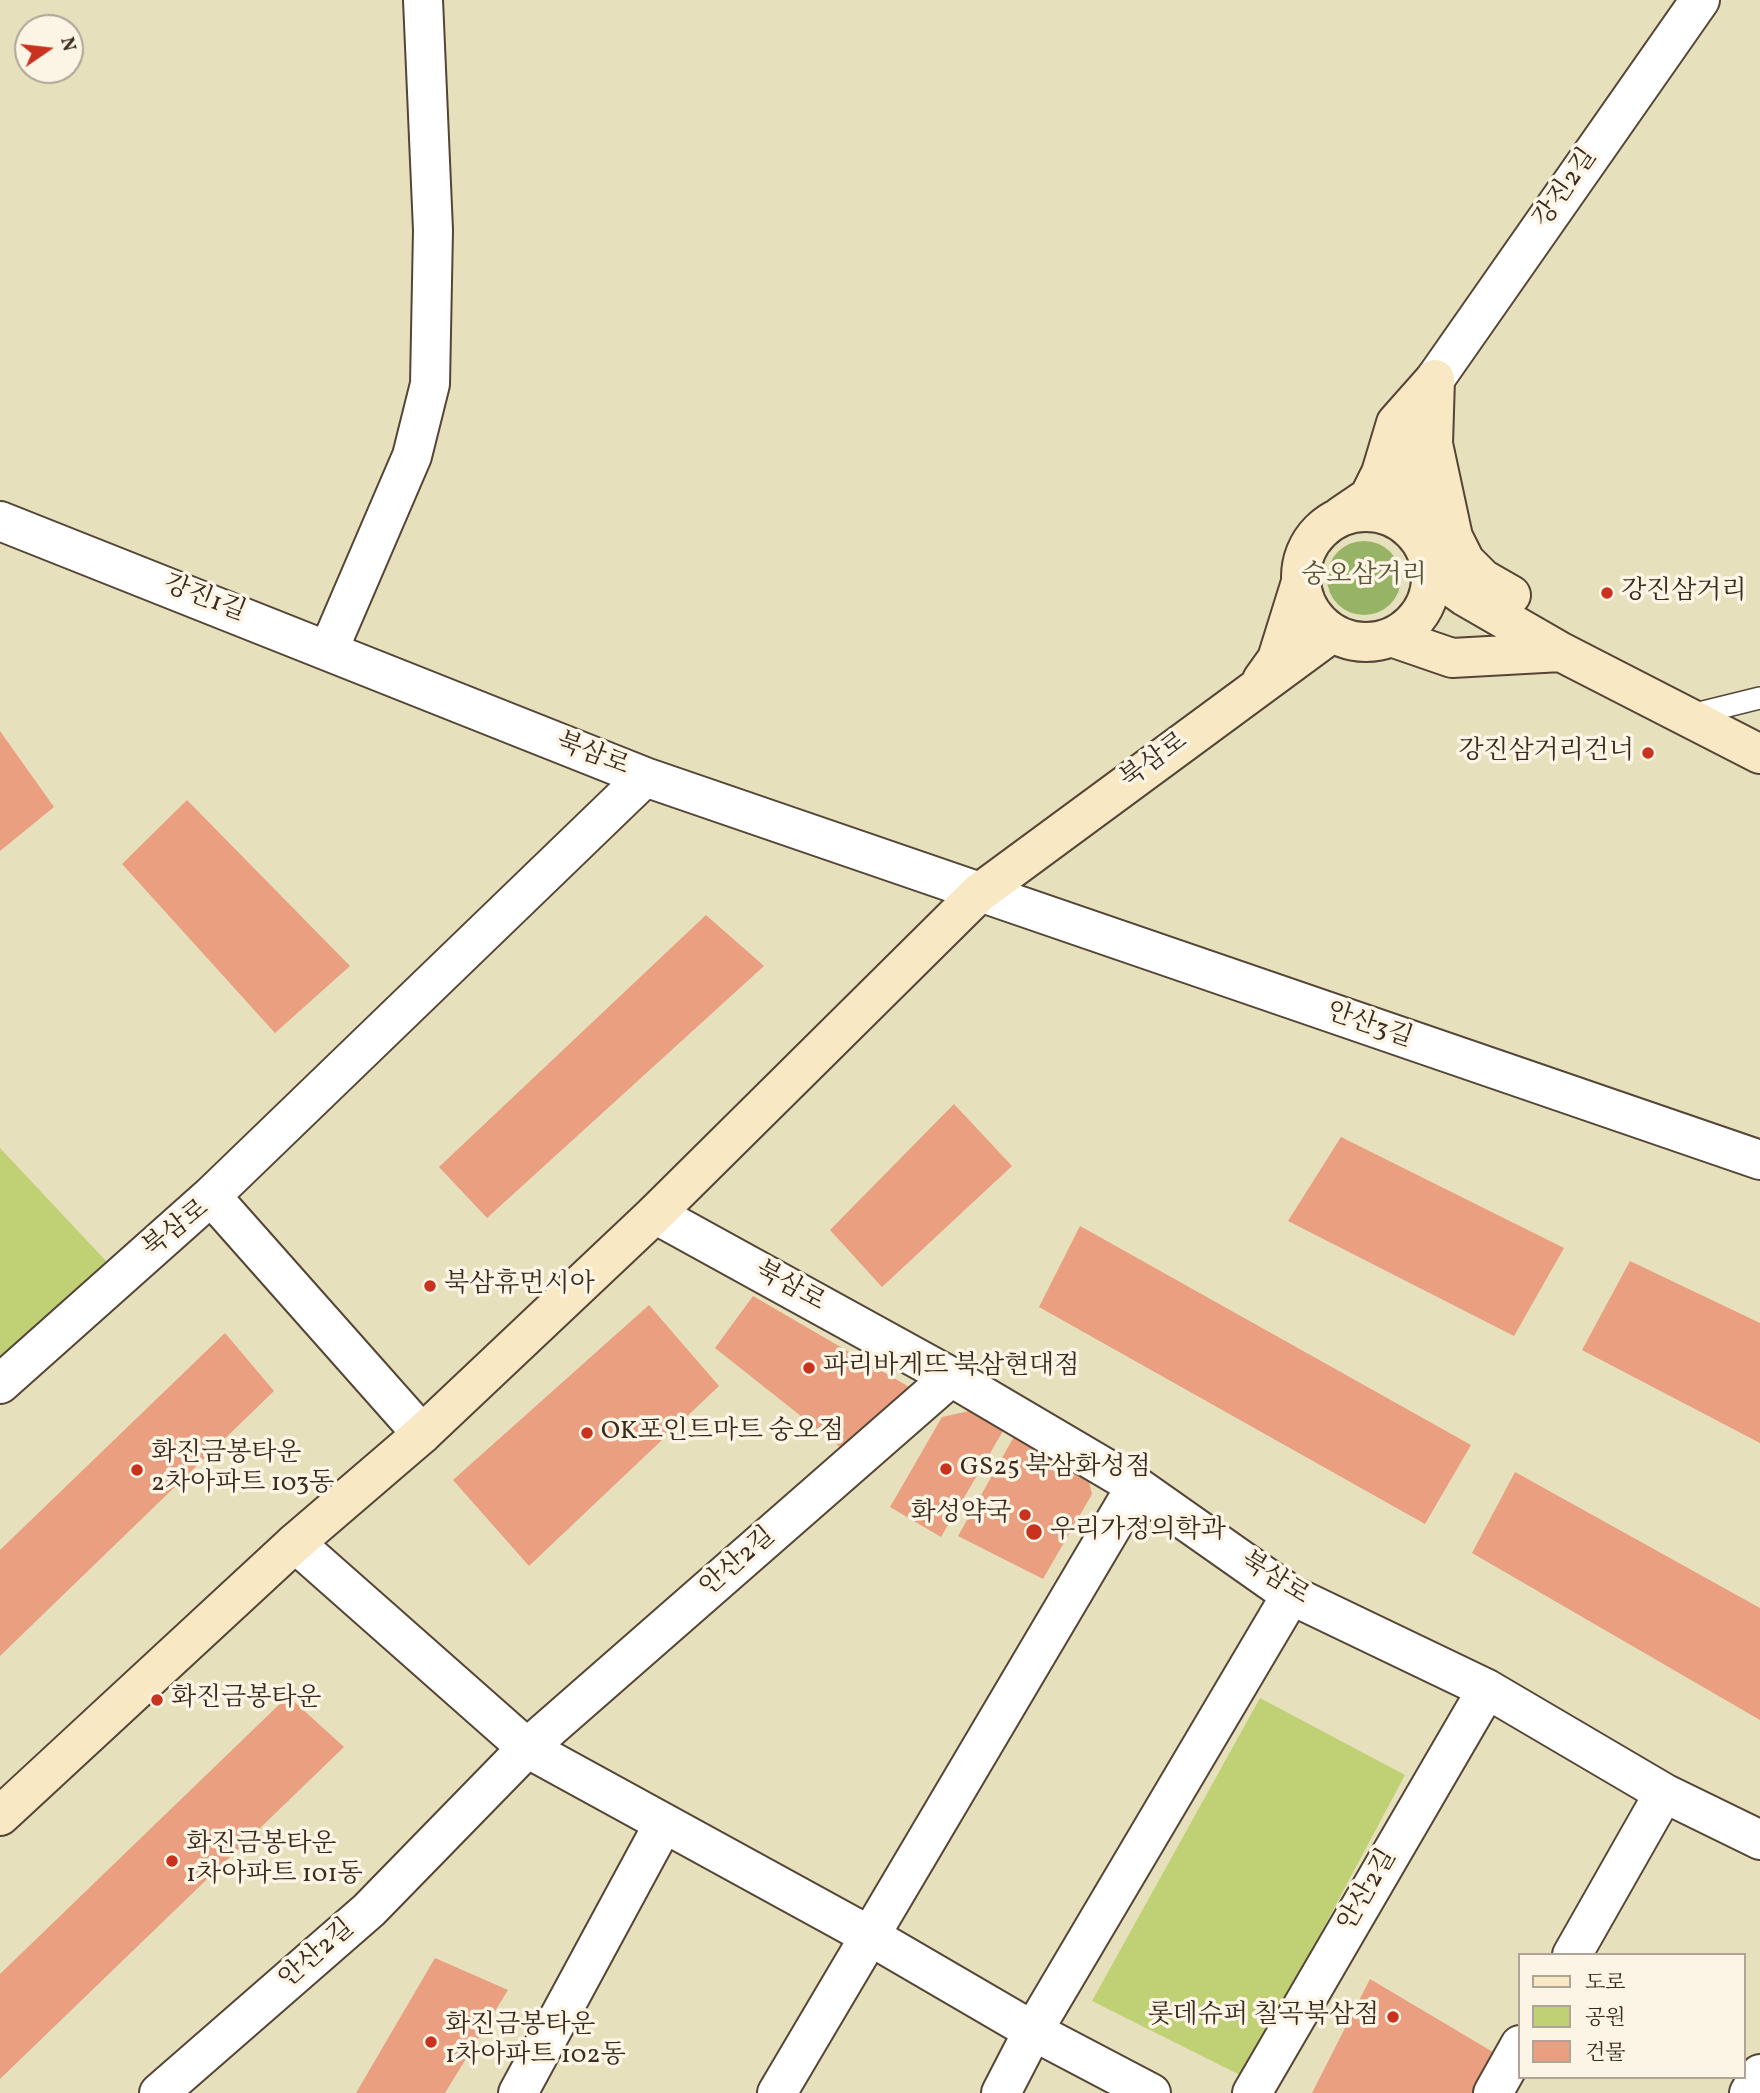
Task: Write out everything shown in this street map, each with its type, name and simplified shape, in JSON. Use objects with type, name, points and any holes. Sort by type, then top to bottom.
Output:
[{"type":"street","points":[[329,649],[412,456],[430,384],[433,230],[424,0]]},
{"type":"street","name":"강진2길","points":[[1435,379],[1700,0]]},
{"type":"street","points":[[1249,693],[1277,659],[1301,582],[1303,562],[1310,542],[1324,527],[1369,497],[1396,423],[1435,379]]},
{"type":"street","points":[[1301,582],[1306,602],[1317,620],[1332,632],[1372,642],[1391,637],[1409,627],[1422,611],[1430,592],[1431,572],[1426,552],[1416,534],[1409,499],[1435,379]]},
{"type":"street","points":[[1435,379],[1433,444],[1453,537],[1465,561],[1483,579],[1514,597],[1561,652]]},
{"type":"street","points":[[1341,516],[1361,511],[1382,513],[1400,521],[1416,534]]},
{"type":"street","name":"강진1길","points":[[0,521],[329,649],[405,684]]},
{"type":"street","points":[[1431,572],[1479,606],[1561,652],[1760,754]]},
{"type":"street","name":"북삼로","points":[[0,1816],[295,1543],[422,1434],[655,1214],[978,893],[1249,693],[1271,680],[1332,632]]},
{"type":"street","points":[[1391,637],[1452,658],[1561,652]]},
{"type":"street","name":"북삼로","points":[[405,684],[645,777],[978,893]]},
{"type":"street","points":[[211,1196],[645,777]]},
{"type":"street","name":"안산3길","points":[[978,893],[1760,1160]]},
{"type":"street","name":"북삼로","points":[[0,1384],[211,1196],[422,1434]]},
{"type":"street","name":"북삼로","points":[[655,1214],[951,1377],[1136,1486],[1291,1595],[1487,1689],[1664,1793],[1760,1840]]},
{"type":"street","name":"안산2길","points":[[159,2093],[369,1910],[527,1748],[951,1377]]},
{"type":"street","points":[[777,2093],[1136,1486]]},
{"type":"street","points":[[295,1543],[527,1748],[870,1936],[1033,2031],[1152,2093]]},
{"type":"street","points":[[1001,2093],[1033,2031],[1291,1595]]},
{"type":"street","name":"안산2길","points":[[1252,2093],[1487,1689]]},
{"type":"street","points":[[1573,1953],[1664,1793]]},
{"type":"street","points":[[518,2093],[664,1823]]},
{"type":"street","points":[[1493,2093],[1518,2049]]},
{"type":"street","points":[[1749,2093],[1760,2074]]},
{"type":"lane","points":[[1687,716],[1760,698]]},
{"type":"green space","name":"숭오삼거리","points":[[1357,541],[1371,541],[1385,547],[1395,557],[1401,578],[1399,592],[1385,609],[1371,615],[1357,615],[1343,609],[1333,599],[1327,585],[1327,571],[1333,557],[1343,547]]},
{"type":"green space","points":[[0,1148],[107,1262],[0,1362]]},
{"type":"green space","points":[[1260,1698],[1405,1775],[1244,2077],[1092,2001]]},
{"type":"building","points":[[0,731],[54,807],[0,851]]},
{"type":"building","points":[[187,800],[350,966],[275,1033],[122,864]]},
{"type":"building","points":[[706,915],[764,966],[487,1218],[439,1167]]},
{"type":"building","points":[[954,1104],[1012,1166],[882,1287],[830,1230]]},
{"type":"building","points":[[1341,1137],[1564,1248],[1514,1336],[1288,1221]]},
{"type":"building","points":[[1080,1226],[1471,1445],[1425,1524],[1039,1307]]},
{"type":"building","points":[[1630,1261],[1760,1323],[1760,1443],[1582,1350]]},
{"type":"building","name":"파리바게뜨 북삼현대점","points":[[753,1296],[911,1388],[840,1447],[715,1348]]},
{"type":"building","name":"OK포인트마트 숭오점","points":[[649,1305],[719,1386],[529,1566],[453,1480]]},
{"type":"building","name":"화진금봉타운 2차아파트 103동","points":[[225,1333],[274,1391],[0,1656],[0,1550]]},
{"type":"building","name":"GS25 북삼화성점","points":[[969,1411],[1003,1431],[941,1537],[890,1507],[942,1417]]},
{"type":"building","name":"화성약국","points":[[1016,1433],[1086,1469],[1092,1494],[1043,1579],[958,1536]]},
{"type":"building","points":[[1515,1472],[1760,1608],[1760,1720],[1472,1553]]},
{"type":"building","name":"화진금봉타운 1차아파트 101동","points":[[288,1696],[344,1747],[0,2079],[0,1974]]},
{"type":"building","name":"화진금봉타운 1차아파트 102동","points":[[435,1958],[508,1990],[445,2093],[356,2093]]},
{"type":"building","name":"롯데슈퍼 칠곡북삼점","points":[[1370,1979],[1498,2055],[1479,2093],[1312,2093]]},
{"type":"place","name":"강진삼거리","points":[[1607,593]]},
{"type":"place","name":"강진삼거리건너","points":[[1648,753]]},
{"type":"place","name":"북삼휴먼시아","points":[[430,1286]]},
{"type":"place","name":"파리바게뜨 북삼현대점","points":[[809,1368]]},
{"type":"place","name":"OK포인트마트 숭오점","points":[[587,1433]]},
{"type":"place","name":"GS25 북삼화성점","points":[[946,1469]]},
{"type":"place","name":"화진금봉타운 2차아파트 103동","points":[[137,1470]]},
{"type":"place","name":"화성약국","points":[[1025,1515]]},
{"type":"place","name":"우리가정의학과","points":[[1034,1532]]},
{"type":"place","name":"화진금봉타운","points":[[157,1700]]},
{"type":"place","name":"화진금봉타운 1차아파트 101동","points":[[172,1861]]},
{"type":"place","name":"롯데슈퍼 칠곡북삼점","points":[[1393,2017]]},
{"type":"place","name":"화진금봉타운 1차아파트 102동","points":[[431,2042]]}]
